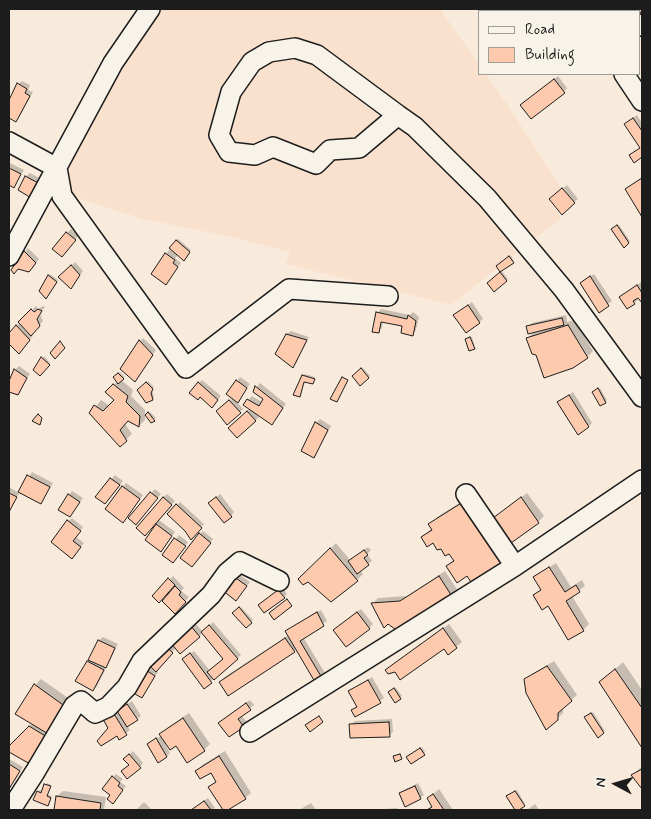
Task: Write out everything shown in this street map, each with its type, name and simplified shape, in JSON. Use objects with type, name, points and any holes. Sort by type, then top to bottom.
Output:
[{"type":"street","points":[[9,256],[113,63],[150,9]]},
{"type":"street","points":[[398,114],[359,148],[330,150],[316,164],[273,147],[255,155],[229,152],[219,135],[231,92],[252,62],[269,52],[295,48],[317,55],[398,114],[415,127],[487,198],[564,290],[642,397]]},
{"type":"street","points":[[625,75],[642,101]]},
{"type":"street","points":[[9,142],[57,168]]},
{"type":"street","points":[[57,168],[62,196],[186,368],[289,289],[388,296]]},
{"type":"street","points":[[250,732],[515,566],[642,480]]},
{"type":"street","points":[[466,494],[515,566]]},
{"type":"street","points":[[9,810],[35,772],[74,706],[81,701],[95,713],[108,707],[127,687],[142,661],[211,595],[227,572],[240,562],[279,581]]},
{"type":"shaded area","points":[[161,9],[440,9],[478,63],[478,75],[486,75],[509,107],[561,188],[548,199],[561,218],[451,305],[286,264],[290,252],[232,237],[143,219],[66,194],[64,158]]},
{"type":"building","points":[[642,9],[642,15],[641,10],[616,10]]},
{"type":"building","points":[[554,79],[565,93],[531,119],[520,105]]},
{"type":"building","points":[[17,83],[27,89],[25,93],[30,96],[16,122],[9,118],[9,100]]},
{"type":"building","points":[[633,118],[642,131],[642,157],[634,163],[629,155],[640,148],[624,124]]},
{"type":"building","points":[[9,168],[21,174],[14,188],[9,185]]},
{"type":"building","points":[[25,176],[42,185],[33,199],[18,190]]},
{"type":"building","points":[[642,178],[642,217],[625,189]]},
{"type":"building","points":[[562,188],[575,203],[562,215],[549,199]]},
{"type":"building","points":[[617,225],[629,243],[624,248],[611,229]]},
{"type":"building","points":[[66,232],[76,240],[62,257],[52,249]]},
{"type":"building","points":[[176,240],[190,252],[184,261],[169,248]]},
{"type":"building","points":[[24,251],[36,263],[29,272],[18,269],[14,274],[11,270]]},
{"type":"building","points":[[165,253],[175,260],[173,263],[178,267],[166,285],[151,274]]},
{"type":"building","points":[[509,256],[514,263],[500,272],[496,266]]},
{"type":"building","points":[[71,265],[80,275],[71,289],[58,277]]},
{"type":"building","points":[[500,272],[507,281],[494,292],[487,283]]},
{"type":"building","points":[[48,275],[57,282],[46,299],[39,291]]},
{"type":"building","points":[[590,276],[609,306],[599,313],[580,283]]},
{"type":"building","points":[[637,285],[642,293],[642,303],[638,298],[633,301],[635,304],[627,309],[619,297]]},
{"type":"building","points":[[468,305],[480,323],[466,333],[453,315]]},
{"type":"building","points":[[31,309],[34,312],[38,309],[42,311],[37,319],[40,326],[31,336],[18,322]]},
{"type":"building","points":[[376,312],[407,319],[408,315],[416,321],[413,336],[401,333],[402,326],[381,322],[379,333],[372,332]]},
{"type":"building","points":[[562,318],[564,325],[528,334],[526,326]]},
{"type":"building","points":[[16,325],[30,340],[19,354],[9,344],[9,333]]},
{"type":"building","points":[[568,325],[588,358],[573,368],[544,378],[536,355],[532,354],[526,338]]},
{"type":"building","points":[[286,334],[307,340],[293,368],[275,354]]},
{"type":"building","points":[[470,337],[475,349],[469,351],[465,339]]},
{"type":"building","points":[[139,340],[153,355],[135,382],[120,369]]},
{"type":"building","points":[[60,341],[65,348],[55,359],[50,353]]},
{"type":"building","points":[[41,357],[50,365],[40,376],[33,370]]},
{"type":"building","points":[[361,368],[369,378],[360,386],[352,376]]},
{"type":"building","points":[[14,369],[27,378],[18,395],[9,392],[9,381]]},
{"type":"building","points":[[118,373],[124,379],[118,384],[113,377]]},
{"type":"building","points":[[302,375],[315,379],[313,384],[304,382],[300,397],[293,395]]},
{"type":"building","points":[[342,377],[348,380],[337,402],[330,399]]},
{"type":"building","points":[[236,380],[247,388],[238,403],[226,394]]},
{"type":"building","points":[[146,382],[153,389],[151,393],[153,400],[146,403],[137,390]]},
{"type":"building","points":[[198,382],[218,400],[212,408],[200,397],[198,400],[189,393]]},
{"type":"building","points":[[113,384],[128,396],[126,402],[140,416],[139,427],[128,421],[120,430],[127,441],[120,447],[89,413],[94,405],[103,411],[114,400],[105,392]]},
{"type":"building","points":[[255,386],[283,408],[272,425],[243,405],[247,399],[259,406],[263,399],[253,392]]},
{"type":"building","points":[[598,388],[606,403],[600,406],[592,392]]},
{"type":"building","points":[[569,395],[589,427],[578,435],[557,402]]},
{"type":"building","points":[[229,400],[241,413],[227,425],[216,411]]},
{"type":"building","points":[[247,411],[256,421],[237,438],[228,428]]},
{"type":"building","points":[[148,412],[155,421],[151,423],[145,415]]},
{"type":"building","points":[[38,414],[42,418],[40,425],[32,421]]},
{"type":"building","points":[[315,422],[328,430],[314,458],[301,451]]},
{"type":"building","points":[[27,475],[50,487],[41,504],[18,492]]},
{"type":"building","points":[[110,478],[120,485],[105,504],[95,497]]},
{"type":"building","points":[[122,486],[140,499],[123,523],[105,509]]},
{"type":"building","points":[[150,492],[158,498],[136,525],[128,518]]},
{"type":"building","points":[[9,493],[17,497],[9,512]]},
{"type":"building","points":[[68,494],[80,502],[70,517],[58,510]]},
{"type":"building","points":[[163,497],[172,505],[145,536],[136,528]]},
{"type":"building","points":[[216,497],[232,517],[224,523],[208,503]]},
{"type":"building","points":[[521,497],[539,523],[511,543],[493,518]]},
{"type":"building","points":[[463,502],[506,568],[484,582],[480,576],[471,582],[467,576],[457,583],[446,566],[454,561],[449,554],[445,556],[441,549],[437,550],[433,543],[427,547],[421,537],[432,530],[428,524]]},
{"type":"building","points":[[176,504],[202,528],[191,540],[185,531],[167,514]]},
{"type":"building","points":[[67,520],[81,531],[73,541],[81,547],[72,559],[51,542]]},
{"type":"building","points":[[156,524],[172,536],[161,552],[145,540]]},
{"type":"building","points":[[199,533],[211,543],[192,567],[180,558]]},
{"type":"building","points":[[174,538],[186,546],[173,563],[162,555]]},
{"type":"building","points":[[330,548],[358,581],[331,602],[308,582],[303,585],[298,579]]},
{"type":"building","points":[[364,550],[368,555],[364,558],[369,565],[357,574],[348,561]]},
{"type":"building","points":[[549,567],[565,592],[576,585],[580,592],[566,601],[584,631],[568,640],[548,606],[542,610],[533,595],[541,590],[533,577]]},
{"type":"building","points":[[233,576],[247,586],[236,601],[222,590]]},
{"type":"building","points":[[439,576],[453,598],[399,632],[388,624],[384,628],[371,603],[400,601]]},
{"type":"building","points":[[168,578],[175,585],[159,603],[152,596]]},
{"type":"building","points":[[175,586],[181,592],[179,595],[186,602],[175,614],[162,601]]},
{"type":"building","points":[[278,590],[285,598],[264,613],[258,605]]},
{"type":"building","points":[[287,599],[292,606],[274,620],[269,613]]},
{"type":"building","points":[[239,607],[252,623],[246,628],[232,613]]},
{"type":"building","points":[[317,612],[324,626],[300,641],[322,678],[315,682],[285,631]]},
{"type":"building","points":[[357,612],[370,629],[346,647],[333,630]]},
{"type":"building","points":[[190,625],[200,637],[180,654],[170,642]]},
{"type":"building","points":[[209,625],[238,659],[214,680],[207,672],[223,659],[201,632]]},
{"type":"building","points":[[443,628],[457,648],[448,655],[444,649],[400,680],[395,672],[388,674],[385,670]]},
{"type":"building","points":[[285,638],[295,652],[228,696],[219,682]]},
{"type":"building","points":[[98,640],[115,648],[106,668],[88,660]]},
{"type":"building","points":[[164,645],[173,653],[156,672],[148,664]]},
{"type":"building","points":[[190,653],[212,683],[204,689],[182,659]]},
{"type":"building","points":[[87,661],[104,670],[93,691],[75,681]]},
{"type":"building","points":[[547,666],[572,701],[558,713],[558,720],[546,730],[526,693],[524,679]]},
{"type":"building","points":[[143,668],[155,676],[142,698],[130,691]]},
{"type":"building","points":[[615,669],[642,708],[642,748],[599,682]]},
{"type":"building","points":[[368,680],[381,703],[355,717],[351,710],[357,707],[348,691]]},
{"type":"building","points":[[34,684],[66,707],[50,735],[15,714]]},
{"type":"building","points":[[394,688],[401,699],[395,703],[388,692]]},
{"type":"building","points":[[246,703],[251,710],[238,719],[244,727],[229,737],[218,723]]},
{"type":"building","points":[[127,704],[138,720],[127,727],[117,711]]},
{"type":"building","points":[[111,709],[127,735],[119,740],[117,736],[101,746],[97,741],[108,728],[101,716]]},
{"type":"building","points":[[591,713],[604,733],[598,738],[584,717]]},
{"type":"building","points":[[319,716],[323,722],[310,732],[305,725]]},
{"type":"building","points":[[183,718],[205,751],[187,763],[176,746],[170,750],[159,734]]},
{"type":"building","points":[[389,722],[390,737],[350,738],[349,724]]},
{"type":"building","points":[[29,726],[47,737],[30,764],[9,752],[9,746]]},
{"type":"building","points":[[156,738],[167,757],[158,763],[147,744]]},
{"type":"building","points":[[420,748],[425,755],[411,764],[406,757]]},
{"type":"building","points":[[129,754],[141,768],[127,779],[121,771],[129,765],[123,759]]},
{"type":"building","points":[[400,754],[402,759],[395,762],[393,756]]},
{"type":"building","points":[[219,756],[246,799],[228,810],[223,810],[208,787],[216,782],[211,773],[200,779],[195,771]]},
{"type":"building","points":[[9,764],[20,771],[9,789]]},
{"type":"building","points":[[642,769],[642,789],[631,775]]},
{"type":"building","points":[[112,776],[120,783],[118,786],[123,790],[113,804],[107,799],[110,795],[102,789]]},
{"type":"building","points":[[44,784],[51,786],[47,796],[51,798],[48,806],[33,800],[37,791],[41,793]]},
{"type":"building","points":[[415,786],[421,799],[405,807],[399,793]]},
{"type":"building","points":[[515,791],[525,806],[519,810],[515,810],[506,796]]},
{"type":"building","points":[[433,794],[444,810],[427,810],[432,807],[427,798]]},
{"type":"building","points":[[56,796],[101,803],[100,810],[54,810]]},
{"type":"building","points":[[204,801],[211,810],[191,810]]}]
